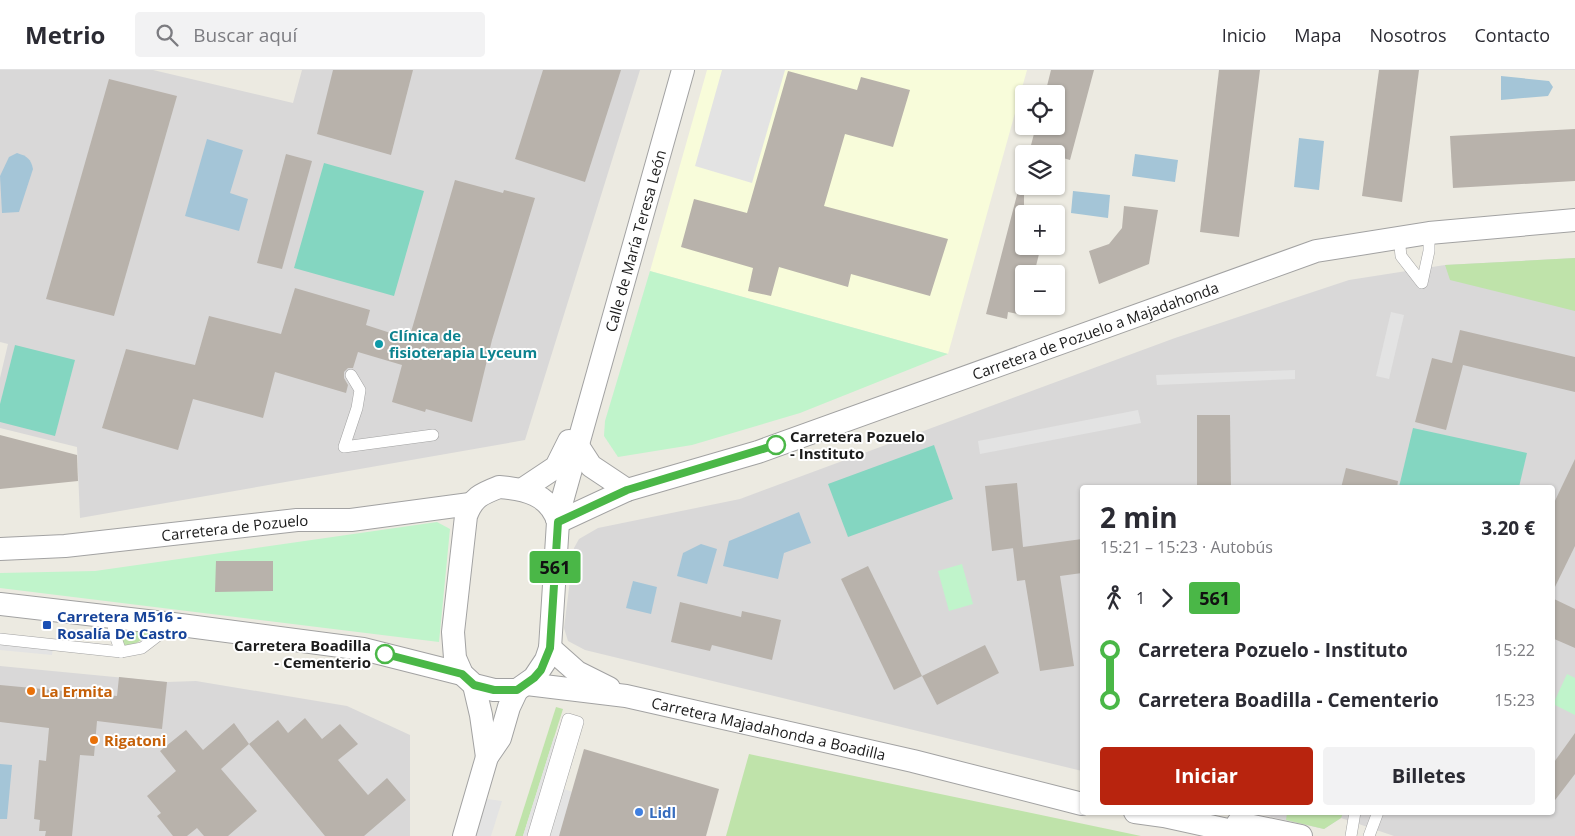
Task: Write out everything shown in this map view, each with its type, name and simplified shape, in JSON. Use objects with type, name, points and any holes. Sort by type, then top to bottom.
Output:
[{"type":"street","name":"Calle de María Teresa León","points":[[557,520],[683,70]]},
{"type":"street","name":"Carretera de Pozuelo a Majadahonda","points":[[557,520],[627,490],[758,452],[1316,251],[1399,236],[1575,220]]},
{"type":"street","name":"Calle de María Teresa León","points":[[523,489],[556,467],[586,412]]},
{"type":"street","points":[[578,446],[591,466],[627,490]]},
{"type":"street","points":[[464,836],[487,757],[500,738],[522,687],[541,670],[550,648],[557,520],[550,505],[523,489],[499,487],[481,494],[470,504],[462,536],[453,632],[455,658],[468,679],[482,715],[487,757]]},
{"type":"street","name":"Carretera de Pozuelo","points":[[0,549],[65,546],[297,520],[351,520],[470,504]]},
{"type":"street","points":[[0,604],[174,624],[363,649],[468,679],[494,690],[522,687]]},
{"type":"street","name":"Carretera Majadahonda a Boadilla","points":[[550,648],[577,672],[626,696]]},
{"type":"street","name":"Carretera Majadahonda a Boadilla","points":[[522,687],[626,696],[913,761],[1080,803]]},
{"type":"street","name":"Carretera Majadahonda a Boadilla","points":[[913,761],[1080,791]]},
{"type":"street","points":[[1129,815],[1220,836]]},
{"type":"street","points":[[1157,815],[1254,836]]},
{"type":"street","points":[[1205,815],[1301,836]]},
{"type":"lane","points":[[1399,236],[1401,256],[1422,283],[1429,251],[1429,233]]},
{"type":"lane","points":[[351,375],[360,390],[357,408],[344,447],[433,435]]},
{"type":"lane","points":[[117,617],[114,630],[121,652]]},
{"type":"lane","points":[[0,639],[121,652],[142,648],[174,624]]},
{"type":"lane","points":[[532,836],[568,719],[578,722],[544,836]]},
{"type":"lane","points":[[1350,836],[1354,815]]},
{"type":"lane","points":[[1369,836],[1377,815]]},
{"type":"shaded area","points":[[0,70],[153,70],[293,103],[302,70],[640,70],[525,440],[80,518],[77,447],[0,428],[0,378],[8,344],[0,342]]},
{"type":"shaded area","points":[[707,70],[1027,70],[1023,85],[1015,85],[1015,113],[948,354],[650,271]]},
{"type":"shaded area","points":[[722,70],[785,70],[752,183],[695,166]]},
{"type":"shaded area","points":[[1575,258],[1575,836],[1394,836],[1341,818],[1324,829],[1263,815],[1555,815],[1555,485],[1080,485],[1080,771],[585,650],[568,641],[564,628],[574,548],[579,539],[598,528],[740,499],[1175,338],[1349,280],[1445,265]]},
{"type":"shaded area","points":[[650,271],[948,354],[800,413],[692,445],[618,457],[604,436],[605,421]]},
{"type":"shaded area","points":[[1391,312],[1404,315],[1389,379],[1376,376]]},
{"type":"shaded area","points":[[1295,370],[1295,379],[1157,385],[1156,375]]},
{"type":"shaded area","points":[[1138,410],[1141,423],[980,454],[978,441]]},
{"type":"shaded area","points":[[437,522],[450,529],[439,642],[0,588],[0,573],[95,571]]},
{"type":"shaded area","points":[[962,564],[973,604],[949,611],[938,571]]},
{"type":"shaded area","points":[[0,644],[53,648],[52,655],[0,650]]},
{"type":"shaded area","points":[[0,666],[167,682],[196,681],[347,706],[410,735],[410,836],[0,836]]},
{"type":"shaded area","points":[[1567,674],[1575,678],[1575,715],[1555,705],[1555,700]]},
{"type":"shaded area","points":[[554,737],[559,739],[529,836],[523,836]]},
{"type":"shaded area","points":[[564,789],[573,792],[560,836],[550,836]]},
{"type":"shaded area","points":[[487,799],[502,801],[491,836],[476,836]]},
{"type":"green space","points":[[324,163],[424,191],[394,296],[294,268]]},
{"type":"green space","points":[[1575,258],[1575,311],[1450,280],[1445,265]]},
{"type":"green space","points":[[15,345],[75,360],[55,436],[0,422],[0,404]]},
{"type":"green space","points":[[1413,428],[1527,453],[1519,485],[1399,485]]},
{"type":"green space","points":[[934,445],[953,499],[848,537],[828,484]]},
{"type":"green space","points":[[119,629],[153,633],[133,645],[123,646]]},
{"type":"green space","points":[[556,707],[563,709],[523,836],[515,836]]},
{"type":"green space","points":[[749,754],[1141,836],[726,836]]},
{"type":"green space","points":[[1287,815],[1342,815],[1341,818],[1324,829],[1286,820]]},
{"type":"water","points":[[1501,76],[1549,81],[1553,87],[1548,96],[1501,100]]},
{"type":"water","points":[[1299,138],[1324,141],[1319,190],[1294,187]]},
{"type":"water","points":[[207,139],[243,150],[230,193],[248,199],[239,231],[185,216]]},
{"type":"water","points":[[17,153],[28,158],[33,169],[19,212],[2,213],[0,176],[9,157]]},
{"type":"water","points":[[1135,154],[1178,160],[1175,182],[1132,176]]},
{"type":"water","points":[[1073,191],[1110,195],[1108,218],[1071,213]]},
{"type":"water","points":[[799,512],[811,543],[784,553],[778,579],[723,566],[729,541]]},
{"type":"water","points":[[701,544],[717,549],[707,584],[677,576],[683,553]]},
{"type":"water","points":[[633,581],[657,587],[651,614],[626,608]]},
{"type":"water","points":[[0,764],[12,765],[7,819],[0,819]]},
{"type":"building","points":[[333,70],[413,70],[391,155],[317,134]]},
{"type":"building","points":[[543,70],[621,70],[585,182],[515,159]]},
{"type":"building","points":[[1051,70],[1094,70],[1070,160],[1065,159],[1065,145],[1031,145],[1034,135],[1065,135],[1065,85],[1047,85]]},
{"type":"building","points":[[1219,70],[1260,70],[1239,237],[1200,232]]},
{"type":"building","points":[[1379,70],[1419,70],[1402,202],[1362,196]]},
{"type":"building","points":[[788,71],[857,90],[861,77],[910,90],[893,147],[845,134],[824,206],[948,239],[930,296],[851,274],[848,287],[779,267],[771,296],[748,291],[753,268],[681,247],[694,199],[747,213]]},
{"type":"building","points":[[109,79],[177,96],[114,316],[46,299]]},
{"type":"building","points":[[1575,129],[1575,181],[1453,188],[1450,136]]},
{"type":"building","points":[[286,154],[312,161],[282,269],[257,263]]},
{"type":"building","points":[[455,180],[503,193],[504,190],[535,198],[492,340],[472,422],[426,409],[425,412],[392,402],[402,365],[358,352],[353,368],[348,368],[344,372],[344,378],[348,385],[346,393],[275,372],[263,418],[193,399],[178,450],[102,428],[126,349],[195,365],[209,316],[281,334],[295,288],[370,310],[366,325],[409,339]]},
{"type":"building","points":[[1017,195],[1024,195],[1024,205],[1015,205],[1015,255],[1039,255],[1036,265],[1015,265],[1015,313],[1008,312],[1007,319],[986,314]]},
{"type":"building","points":[[1124,206],[1158,210],[1149,264],[1099,284],[1089,251],[1109,244],[1122,228]]},
{"type":"building","points":[[1460,330],[1575,357],[1575,392],[1463,365],[1446,430],[1415,422],[1432,358],[1452,363]]},
{"type":"building","points":[[1197,415],[1230,415],[1231,485],[1197,485]]},
{"type":"building","points":[[0,435],[77,455],[78,481],[0,489]]},
{"type":"building","points":[[1575,459],[1575,546],[1555,587],[1555,501]]},
{"type":"building","points":[[1346,468],[1398,481],[1397,485],[1342,485]]},
{"type":"building","points":[[1017,483],[1023,547],[1080,539],[1080,573],[1060,576],[1074,666],[1040,671],[1025,580],[1017,581],[1013,548],[992,551],[985,486]]},
{"type":"building","points":[[216,561],[273,561],[273,591],[215,592]]},
{"type":"building","points":[[868,566],[922,676],[894,690],[841,579]]},
{"type":"building","points":[[1555,599],[1575,609],[1575,648],[1555,639]]},
{"type":"building","points":[[680,602],[741,617],[742,611],[781,620],[772,660],[712,645],[710,651],[671,642]]},
{"type":"building","points":[[985,645],[999,673],[937,705],[922,676]]},
{"type":"building","points":[[119,677],[167,682],[162,729],[97,721],[94,756],[80,755],[72,836],[45,836],[46,831],[39,831],[40,820],[34,819],[39,760],[46,761],[49,728],[0,722],[0,685],[117,696]]},
{"type":"building","points":[[305,718],[322,739],[340,724],[358,744],[338,760],[368,795],[387,778],[406,800],[364,836],[325,836],[249,744],[278,720],[288,733]]},
{"type":"building","points":[[234,723],[249,744],[221,769],[257,811],[228,836],[204,836],[197,828],[187,836],[173,836],[157,816],[161,813],[147,796],[176,771],[160,751],[186,730],[203,750]]},
{"type":"building","points":[[1575,733],[1575,774],[1555,800],[1555,761]]},
{"type":"building","name":"Lidl","points":[[584,749],[719,789],[706,836],[559,836]]},
{"type":"bus line","name":"561","points":[[385,654],[462,674],[474,685],[494,690],[517,690],[534,678],[541,670],[550,648],[558,522],[627,490],[776,445]]},
{"type":"place","name":"Clínica de fisioterapia Lyceum","points":[[379,344]]},
{"type":"place","name":"Carretera Pozuelo - Instituto","points":[[776,445]]},
{"type":"place","name":"Carretera M516 - Rosalía De Castro","points":[[47,625]]},
{"type":"place","name":"Carretera Boadilla - Cementerio","points":[[385,654]]},
{"type":"place","name":"La Ermita","points":[[31,691]]},
{"type":"place","name":"Rigatoni","points":[[94,740]]},
{"type":"place","name":"Lidl","points":[[639,812]]}]
